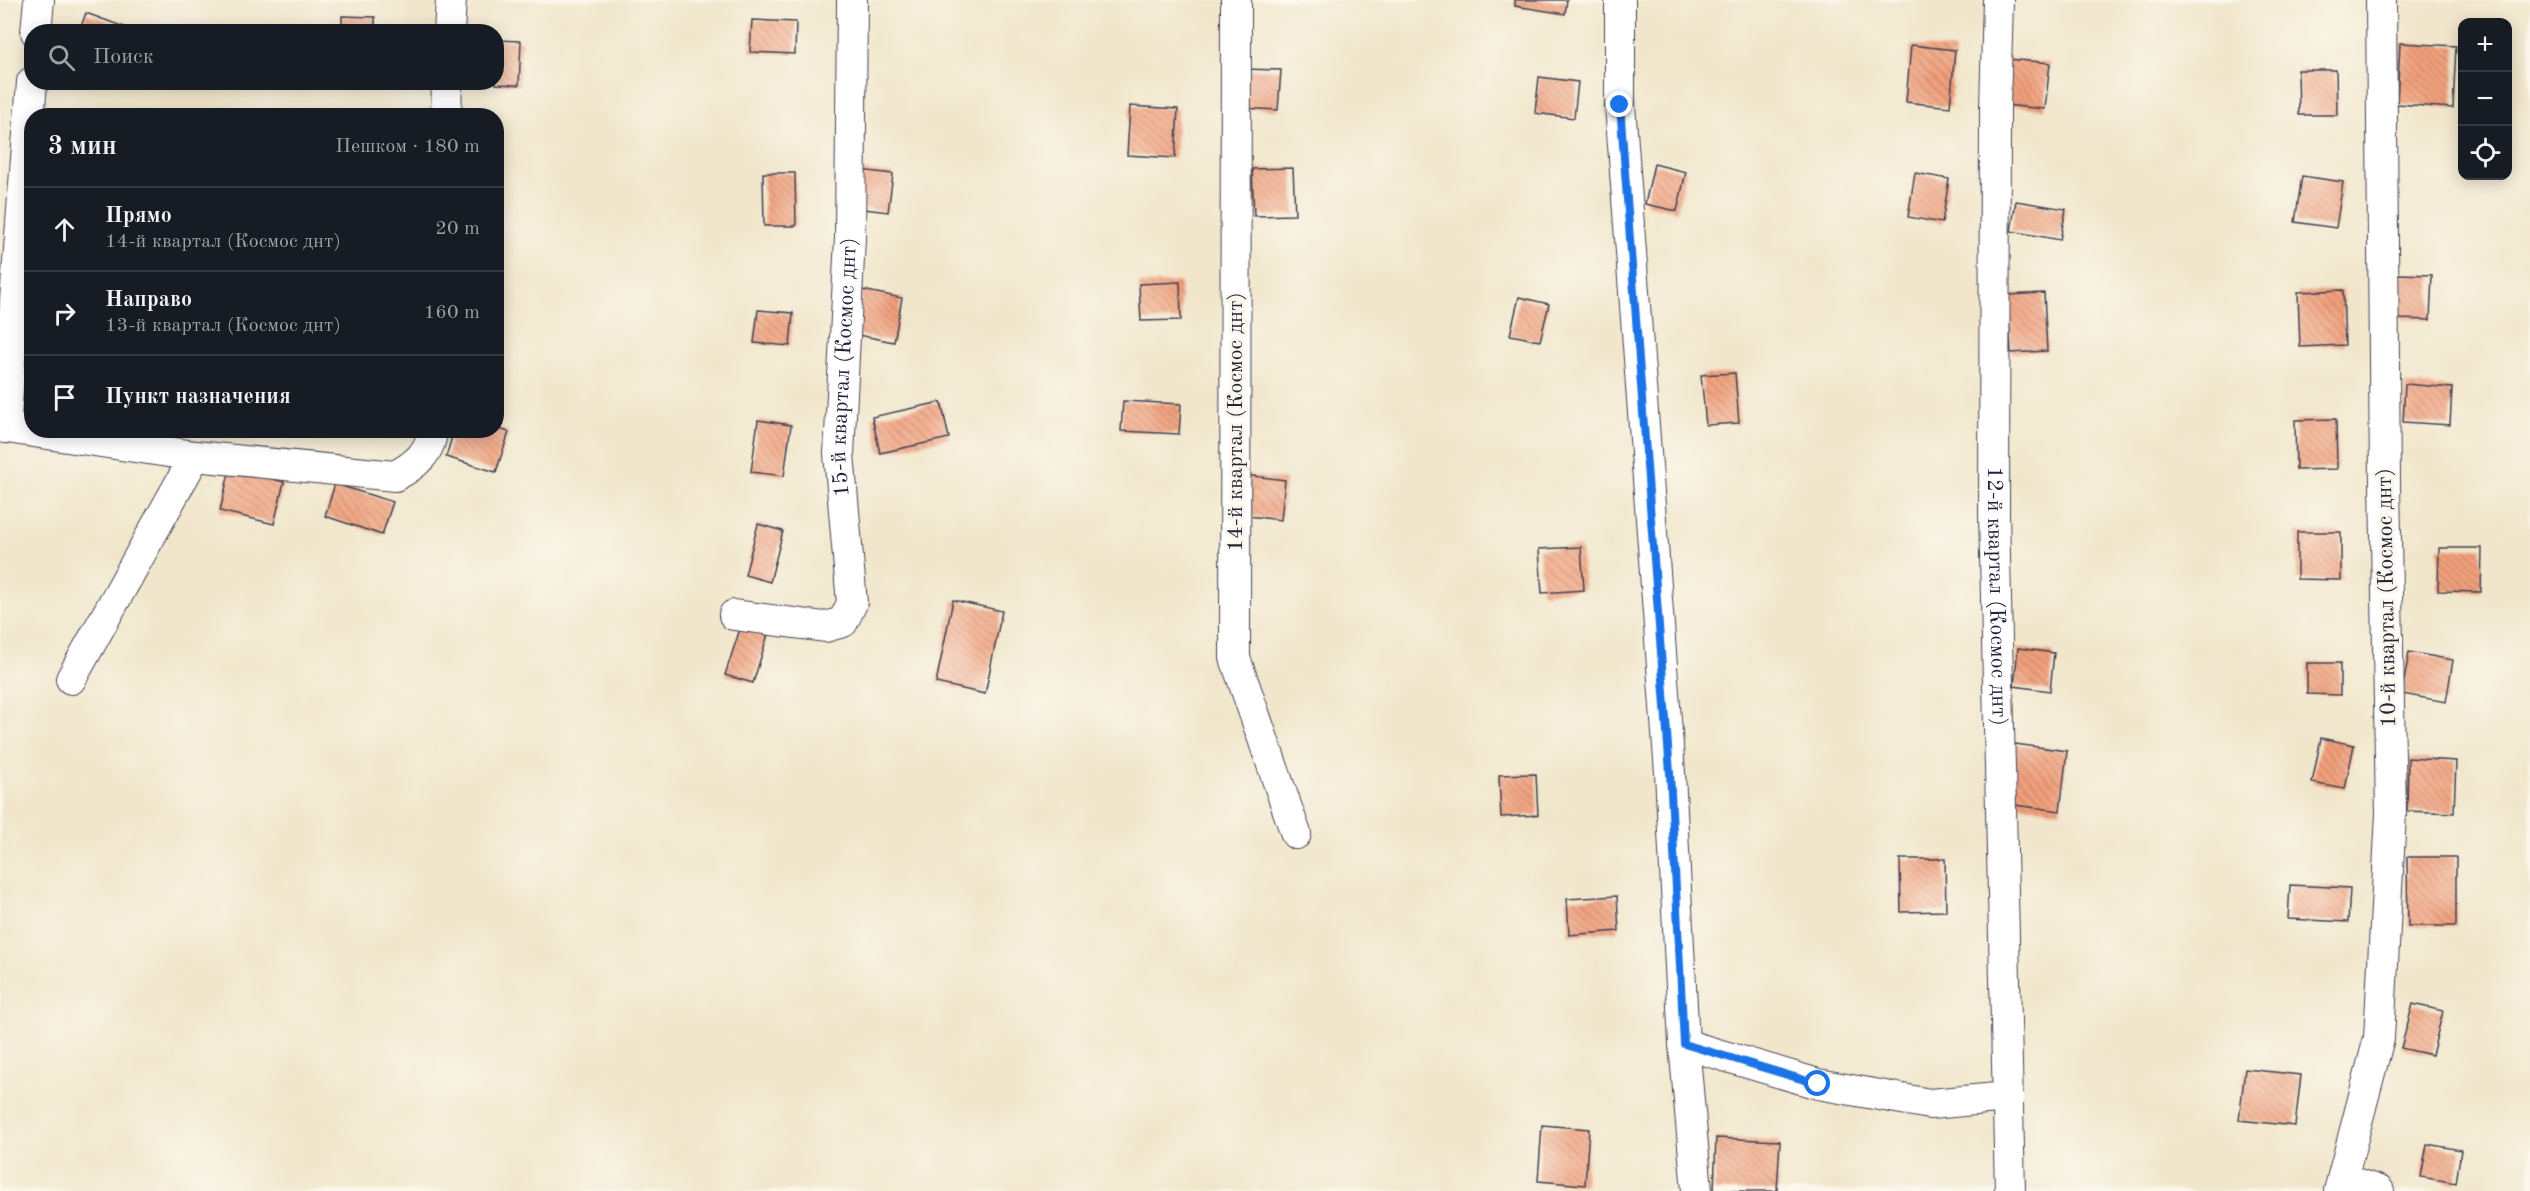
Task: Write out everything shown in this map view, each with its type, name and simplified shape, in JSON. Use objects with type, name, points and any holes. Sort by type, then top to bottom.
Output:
[{"type":"street","points":[[37,24],[39,0]]},
{"type":"street","points":[[450,24],[451,0]]},
{"type":"street","name":"15-й квартал (Космос днт)","points":[[734,615],[825,627],[843,622],[852,603],[840,454],[850,238],[852,0]]},
{"type":"street","name":"14-й квартал (Космос днт)","points":[[1236,0],[1235,658],[1296,834]]},
{"type":"street","points":[[1620,0],[1620,105],[1670,773],[1684,1044],[1697,1191]]},
{"type":"street","name":"12-й квартал (Космос днт)","points":[[1998,0],[1995,108],[1994,513],[2010,1191]]},
{"type":"street","name":"10-й квартал (Космос днт)","points":[[2341,1185],[2379,1038],[2391,814],[2385,483],[2381,0]]},
{"type":"street","points":[[30,108],[31,90]]},
{"type":"street","points":[[446,108],[447,90]]},
{"type":"street","points":[[24,174],[2,427],[24,430]]},
{"type":"street","points":[[75,438],[195,456],[395,476],[417,464],[432,438]]},
{"type":"street","points":[[71,679],[195,456]]},
{"type":"street","points":[[1684,1044],[1818,1084],[1930,1104],[2008,1096]]},
{"type":"street","points":[[2341,1185],[2379,1191]]},
{"type":"building","points":[[1515,0],[1567,0],[1565,14],[1515,6]]},
{"type":"building","points":[[86,13],[116,24],[82,24]]},
{"type":"building","points":[[342,16],[375,17],[375,24],[342,24]]},
{"type":"building","points":[[752,20],[796,22],[795,54],[750,52]]},
{"type":"building","points":[[504,40],[521,41],[519,85],[504,84]]},
{"type":"building","points":[[2400,43],[2456,46],[2453,108],[2397,104]]},
{"type":"building","points":[[1911,45],[1955,50],[1950,107],[1906,102]]},
{"type":"building","points":[[2008,59],[2050,63],[2045,109],[2004,105]]},
{"type":"building","points":[[1243,69],[1281,70],[1278,110],[1241,108]]},
{"type":"building","points":[[2298,70],[2336,70],[2337,115],[2299,115]]},
{"type":"building","points":[[1539,77],[1578,82],[1574,118],[1535,113]]},
{"type":"building","points":[[1130,106],[1178,109],[1175,158],[1127,155]]},
{"type":"building","points":[[1654,164],[1686,172],[1677,211],[1645,204]]},
{"type":"building","points":[[1293,168],[1295,215],[1254,216],[1252,169]]},
{"type":"building","points":[[860,170],[893,174],[888,212],[856,208]]},
{"type":"building","points":[[763,173],[795,173],[796,226],[764,226]]},
{"type":"building","points":[[1915,173],[1949,179],[1942,223],[1908,217]]},
{"type":"building","points":[[2302,176],[2343,182],[2336,228],[2295,222]]},
{"type":"building","points":[[2016,201],[2066,209],[2060,240],[2011,231]]},
{"type":"building","points":[[2398,274],[2432,275],[2430,320],[2397,319]]},
{"type":"building","points":[[1180,282],[1181,320],[1141,321],[1139,284]]},
{"type":"building","points":[[862,290],[902,298],[894,342],[853,334]]},
{"type":"building","points":[[2343,290],[2345,345],[2300,347],[2298,292]]},
{"type":"building","points":[[2044,293],[2047,351],[2011,353],[2008,295]]},
{"type":"building","points":[[1519,297],[1549,304],[1540,341],[1510,335]]},
{"type":"building","points":[[758,310],[793,313],[790,346],[754,343]]},
{"type":"building","points":[[1735,373],[1739,423],[1706,425],[1701,375]]},
{"type":"building","points":[[2405,384],[2452,388],[2450,425],[2403,422]]},
{"type":"building","points":[[1123,401],[1181,404],[1179,434],[1121,431]]},
{"type":"building","points":[[941,402],[949,438],[880,453],[872,417]]},
{"type":"building","points":[[2336,419],[2337,469],[2296,470],[2295,420]]},
{"type":"building","points":[[758,420],[791,425],[784,476],[751,472]]},
{"type":"building","points":[[504,430],[509,432],[496,472],[446,457],[452,438],[504,438]]},
{"type":"building","points":[[230,469],[284,482],[274,524],[220,511]]},
{"type":"building","points":[[1245,475],[1285,480],[1281,520],[1240,515]]},
{"type":"building","points":[[335,484],[393,502],[382,535],[325,516]]},
{"type":"building","points":[[758,524],[783,531],[770,582],[745,575]]},
{"type":"building","points":[[2297,532],[2341,532],[2341,580],[2297,579]]},
{"type":"building","points":[[1581,547],[1584,590],[1542,593],[1539,549]]},
{"type":"building","points":[[2439,548],[2482,548],[2481,592],[2438,591]]},
{"type":"building","points":[[953,600],[1002,611],[985,694],[936,683]]},
{"type":"building","points":[[741,626],[768,634],[753,683],[725,675]]},
{"type":"building","points":[[2018,648],[2054,653],[2050,691],[2014,686]]},
{"type":"building","points":[[2409,652],[2453,660],[2446,702],[2402,694]]},
{"type":"building","points":[[2307,663],[2340,663],[2340,695],[2307,694]]},
{"type":"building","points":[[2321,738],[2354,745],[2345,789],[2312,783]]},
{"type":"building","points":[[2015,744],[2067,751],[2060,811],[2008,804]]},
{"type":"building","points":[[2408,758],[2456,761],[2454,813],[2407,811]]},
{"type":"building","points":[[1536,774],[1538,815],[1501,817],[1499,775]]},
{"type":"building","points":[[2407,857],[2456,857],[2456,926],[2408,926]]},
{"type":"building","points":[[1900,859],[1945,859],[1946,911],[1901,912]]},
{"type":"building","points":[[2290,885],[2350,888],[2348,922],[2288,919]]},
{"type":"building","points":[[1617,896],[1619,931],[1569,935],[1567,899]]},
{"type":"building","points":[[2413,1004],[2443,1011],[2432,1055],[2401,1048]]},
{"type":"building","points":[[2245,1069],[2301,1075],[2295,1126],[2239,1120]]},
{"type":"building","points":[[1542,1125],[1589,1129],[1585,1185],[1538,1181]]},
{"type":"building","points":[[1716,1138],[1780,1141],[1777,1191],[1714,1191]]},
{"type":"building","points":[[2427,1144],[2461,1150],[2456,1183],[2421,1177]]},
{"type":"route","points":[[1620,105],[1670,773],[1684,1044],[1818,1084]]}]
